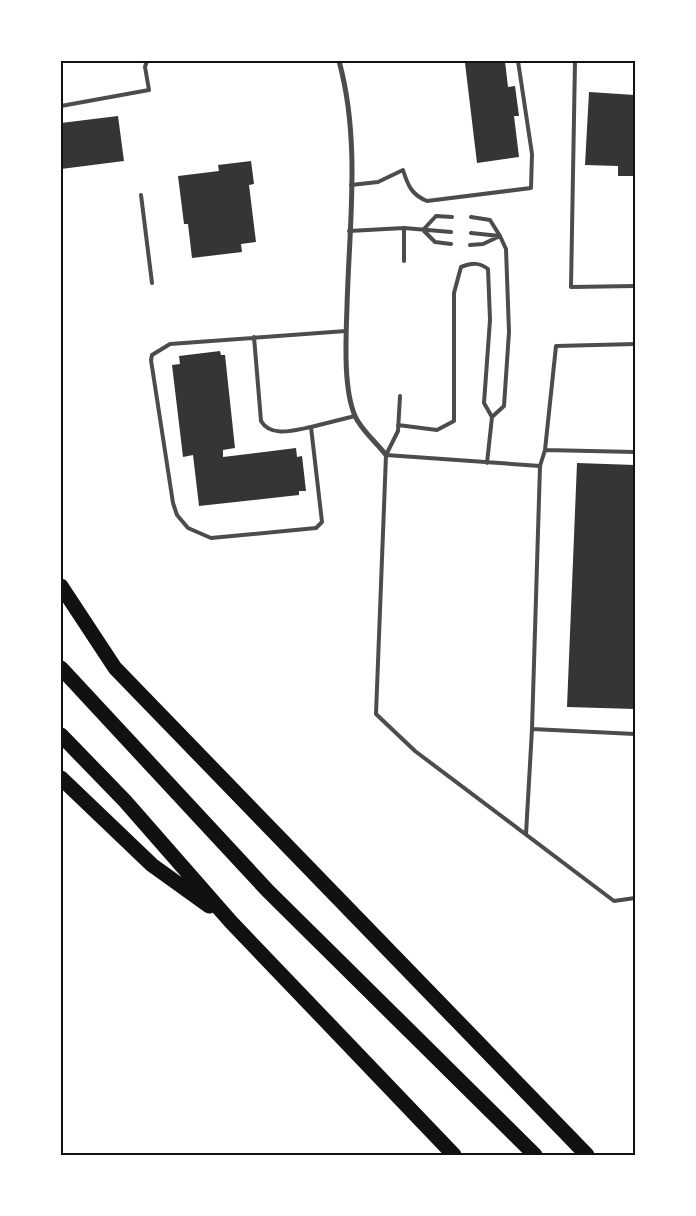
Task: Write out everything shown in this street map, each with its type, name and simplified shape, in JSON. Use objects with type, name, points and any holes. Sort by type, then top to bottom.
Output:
[{"type":"highway","points":[[61,586],[115,668],[587,1155]]},
{"type":"highway","points":[[61,668],[268,891],[535,1155]]},
{"type":"highway","points":[[61,735],[125,801],[231,922],[454,1155]]},
{"type":"highway","points":[[61,778],[152,865],[231,922]]},
{"type":"street","points":[[339,61],[350,116],[351,185],[346,332],[347,380],[355,416],[386,455]]},
{"type":"lane","points":[[61,106],[149,90],[145,67],[141,61]]},
{"type":"lane","points":[[145,67],[147,61]]},
{"type":"lane","points":[[351,185],[378,182],[403,170],[408,185],[416,197],[427,201],[531,188],[532,154],[518,61]]},
{"type":"lane","points":[[575,61],[572,287],[635,286]]},
{"type":"lane","points":[[142,195],[152,284]]},
{"type":"lane","points":[[423,230],[436,216],[452,216]]},
{"type":"lane","points":[[471,217],[490,220],[506,250],[509,332],[504,406],[492,417]]},
{"type":"lane","points":[[404,228],[404,261]]},
{"type":"lane","points":[[349,231],[404,228],[451,232]]},
{"type":"lane","points":[[423,230],[435,242],[451,244]]},
{"type":"lane","points":[[470,233],[500,236]]},
{"type":"lane","points":[[470,245],[483,244],[500,236]]},
{"type":"lane","points":[[398,425],[437,430],[454,421],[454,293],[461,267],[471,263],[482,264],[488,269],[490,320],[484,403],[492,417],[487,463]]},
{"type":"lane","points":[[311,427],[322,522],[320,525],[316,528],[211,538],[188,528],[181,522],[173,503],[151,360],[152,354],[170,344],[346,332]]},
{"type":"lane","points":[[254,337],[261,421],[264,427],[272,431],[281,432],[355,416]]},
{"type":"lane","points":[[526,834],[532,729],[540,466],[545,450],[556,346],[635,344]]},
{"type":"lane","points":[[400,396],[398,431],[386,455],[376,714],[415,751],[614,901],[635,898]]},
{"type":"lane","points":[[545,450],[635,452]]},
{"type":"lane","points":[[386,455],[540,466]]},
{"type":"lane","points":[[532,729],[635,734]]},
{"type":"building","points":[[505,61],[508,87],[515,86],[519,116],[514,116],[519,157],[477,163],[465,63]]},
{"type":"building","points":[[589,92],[635,95],[635,176],[618,176],[618,166],[585,165]]},
{"type":"building","points":[[118,116],[124,161],[61,169],[61,123]]},
{"type":"building","points":[[251,161],[254,184],[249,185],[256,242],[241,244],[242,252],[192,258],[188,224],[184,224],[178,176],[219,171],[218,165]]},
{"type":"building","points":[[220,351],[221,355],[225,355],[235,448],[223,450],[223,457],[296,448],[297,457],[302,456],[306,491],[299,491],[299,495],[199,506],[193,455],[183,457],[172,365],[180,364],[179,356]]},
{"type":"building","points":[[577,463],[635,465],[635,709],[567,707]]}]
